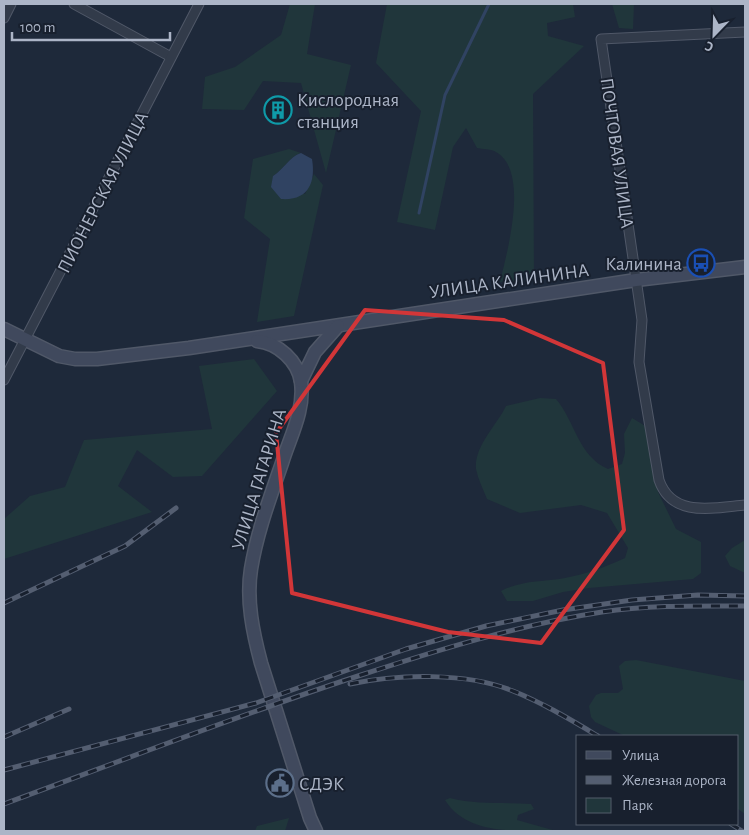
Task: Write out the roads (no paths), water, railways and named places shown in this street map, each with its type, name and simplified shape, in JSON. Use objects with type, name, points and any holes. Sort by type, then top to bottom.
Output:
[{"type":"main road","name":"УЛИЦА КАЛИНИНА","points":[[4,329],[25,341],[59,356],[75,359],[98,359],[247,340],[636,280],[745,267]]},
{"type":"main road","points":[[301,380],[314,352],[338,326]]},
{"type":"main road","name":"УЛИЦА ГАГАРИНА","points":[[247,340],[262,341],[283,351],[292,360],[301,380],[300,409],[257,540],[251,571],[250,595],[254,637],[310,818],[316,831]]},
{"type":"street","points":[[4,18],[11,4]]},
{"type":"street","points":[[74,4],[171,57]]},
{"type":"street","name":"ПИОНЕРСКАЯ УЛИЦА","points":[[4,380],[199,4]]},
{"type":"street","name":"ПОЧТОВАЯ УЛИЦА","points":[[745,32],[601,39],[642,320],[639,362],[659,480],[663,492],[670,500],[681,505],[704,508],[745,505]]},
{"type":"water","points":[[301,153],[312,159],[313,176],[311,183],[304,194],[290,199],[281,199],[271,187],[273,176],[293,157]]},
{"type":"waterway","points":[[419,213],[445,95],[489,4]]},
{"type":"railway","points":[[4,603],[125,546],[176,508]]},
{"type":"railway","points":[[4,770],[256,703],[406,649],[486,626],[563,610],[632,600],[698,595],[745,596]]},
{"type":"railway","points":[[4,804],[313,691],[478,639],[571,617],[602,612],[674,606],[745,606]]},
{"type":"railway","points":[[350,684],[389,678],[411,677],[475,680],[513,691],[557,712],[596,735]]},
{"type":"railway","points":[[4,737],[69,709]]},
{"type":"railway","points":[[733,825],[742,831]]},
{"type":"place","name":"Кислородная станция","points":[[278,110]]},
{"type":"place","name":"Калинина","points":[[701,263]]},
{"type":"place","name":"СДЭК","points":[[280,783]]}]
